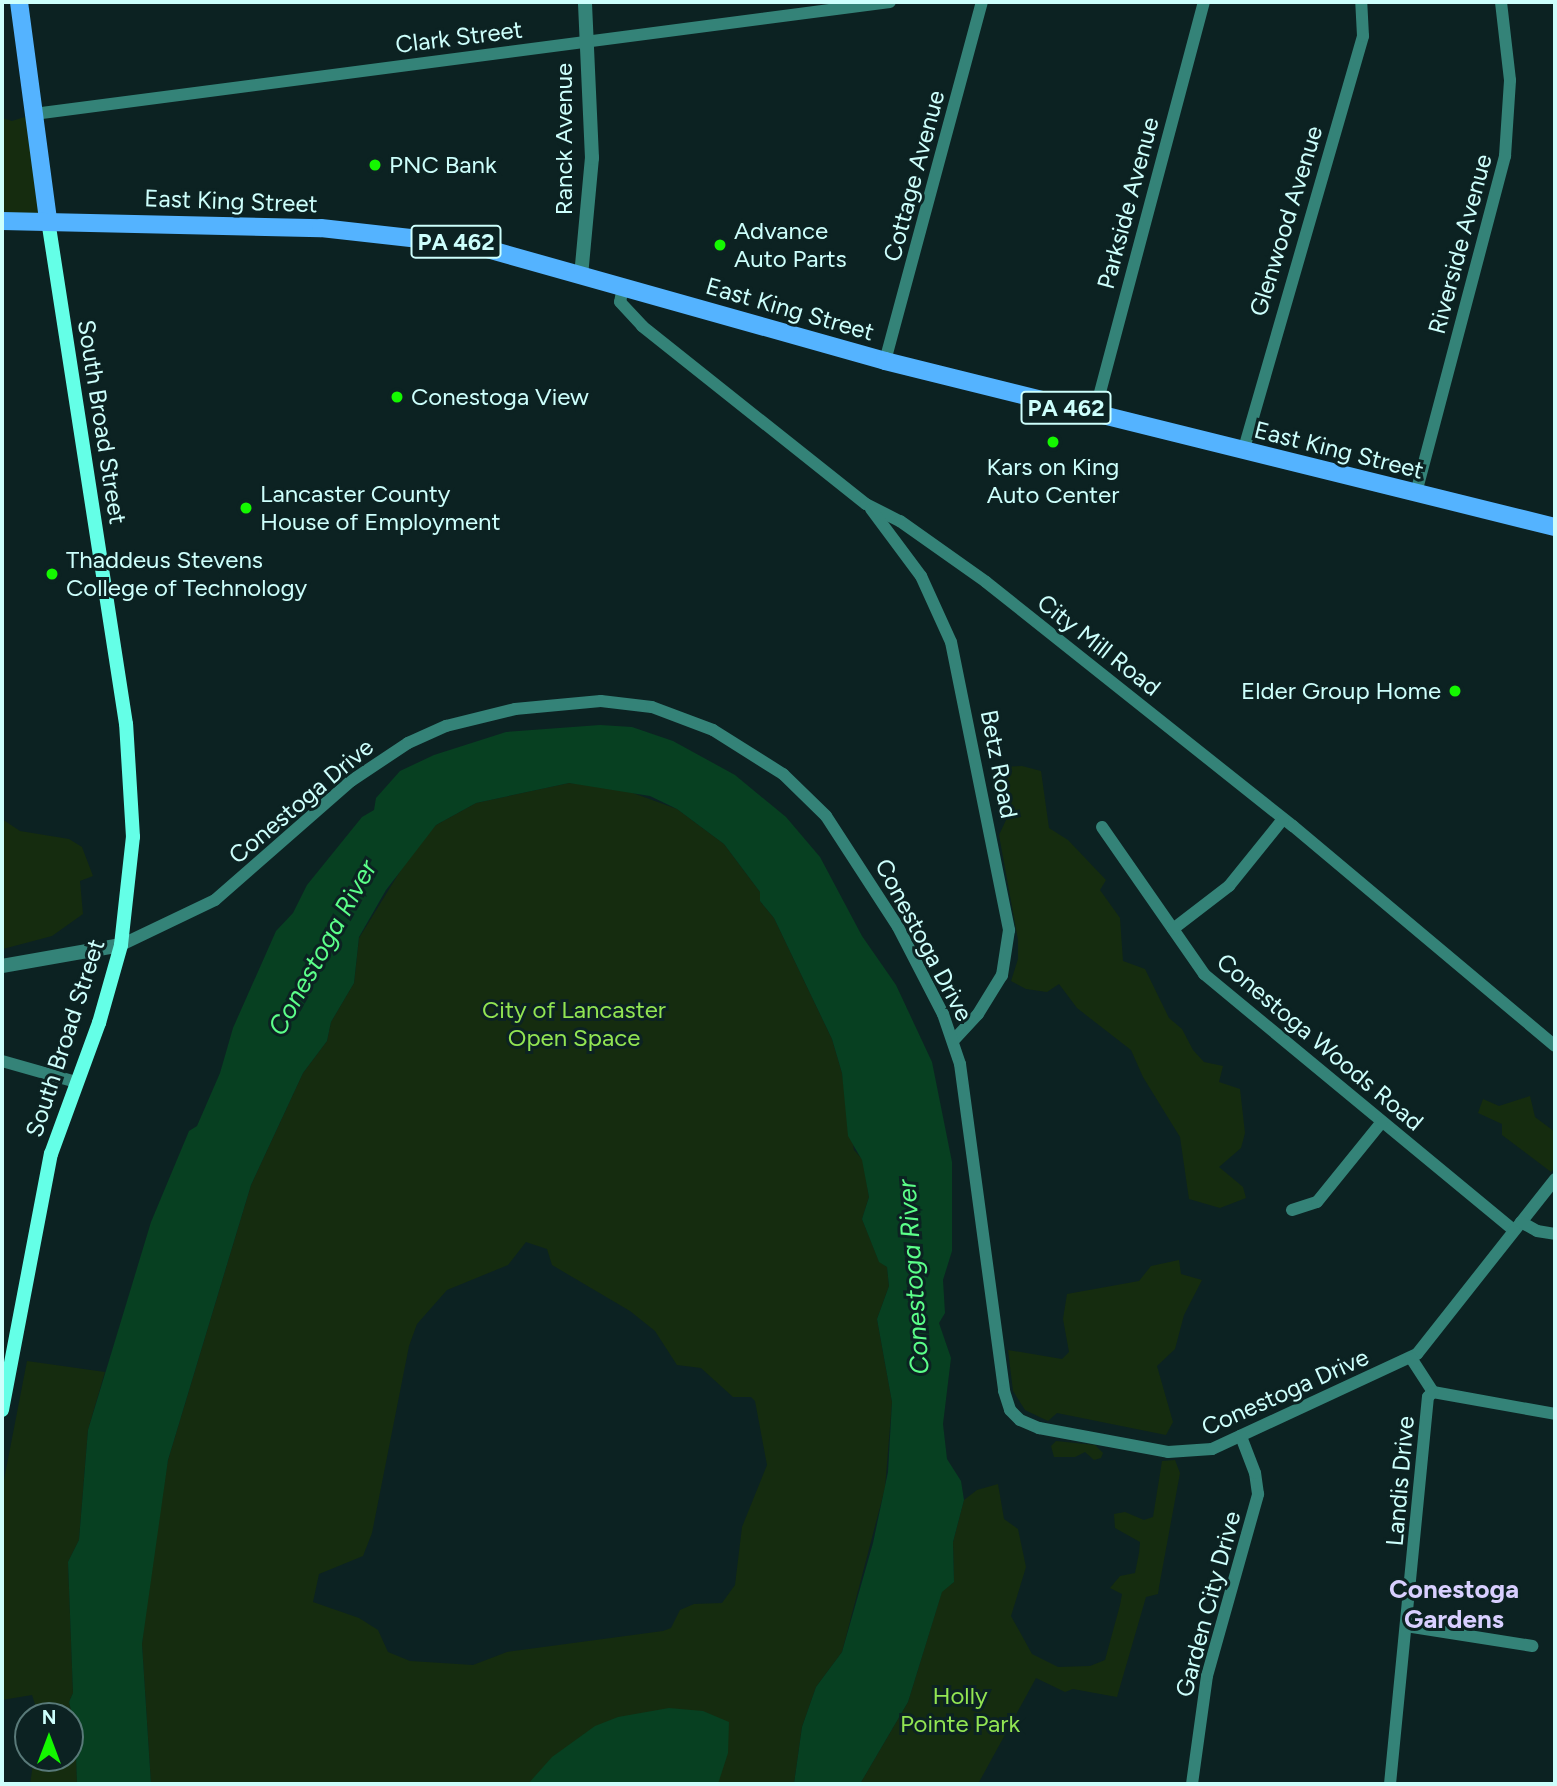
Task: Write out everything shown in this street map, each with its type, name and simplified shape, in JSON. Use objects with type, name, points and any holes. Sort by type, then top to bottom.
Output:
[{"type":"main road","points":[[19,2],[48,220]]},
{"type":"main road","name":"East King Street","points":[[2,221],[48,220],[390,234],[480,246],[885,361],[1243,452],[1555,527]]},
{"type":"main road","name":"South Broad Street","points":[[2,1410],[46,1172],[121,945],[133,837],[130,753],[48,220]]},
{"type":"street","name":"Ranck Avenue","points":[[581,276],[591,180],[585,2]]},
{"type":"street","name":"Clark Street","points":[[34,114],[890,2]]},
{"type":"street","name":"Cottage Avenue","points":[[885,361],[982,2]]},
{"type":"street","name":"Parkside Avenue","points":[[1094,415],[1204,2]]},
{"type":"street","name":"Glenwood Avenue","points":[[1243,452],[1363,36],[1361,2]]},
{"type":"street","name":"Riverside Avenue","points":[[1416,493],[1505,156],[1510,80],[1501,2]]},
{"type":"street","name":"City Mill Road","points":[[623,287],[620,302],[642,326],[866,504],[900,520],[986,582],[1283,819],[1555,1046]]},
{"type":"street","name":"Betz Road","points":[[866,504],[921,576],[951,642],[1009,930],[1002,975],[978,1014],[954,1040]]},
{"type":"street","name":"Conestoga Drive","points":[[121,945],[215,900],[351,781],[431,731],[515,709],[632,703],[713,730],[803,790],[826,816],[872,884],[933,992],[954,1040],[1004,1391],[1010,1410],[1020,1420],[1039,1428],[1168,1452],[1199,1452],[1241,1436],[1411,1358],[1460,1305],[1555,1178]]},
{"type":"street","points":[[1172,929],[1229,886],[1283,819]]},
{"type":"street","name":"Conestoga Woods Road","points":[[1102,827],[1204,974],[1381,1123],[1518,1226],[1555,1234]]},
{"type":"street","points":[[2,966],[121,945]]},
{"type":"street","points":[[2,1061],[76,1082]]},
{"type":"street","points":[[1292,1210],[1317,1202],[1381,1123]]},
{"type":"street","points":[[1411,1358],[1433,1392],[1555,1414]]},
{"type":"street","name":"Landis Drive","points":[[1390,1784],[1428,1397],[1433,1392]]},
{"type":"street","name":"Garden City Drive","points":[[1192,1784],[1207,1676],[1258,1494],[1241,1436]]},
{"type":"street","points":[[1406,1626],[1532,1646]]},
{"type":"green space","points":[[34,114],[48,220],[2,221],[2,118],[12,121]]},
{"type":"green space","points":[[1022,766],[1041,771],[1049,828],[1068,840],[1106,880],[1100,890],[1120,918],[1123,961],[1145,969],[1169,1018],[1182,1029],[1193,1050],[1204,1062],[1223,1066],[1219,1082],[1240,1089],[1245,1133],[1241,1148],[1219,1167],[1243,1187],[1246,1198],[1220,1208],[1189,1199],[1180,1137],[1143,1077],[1131,1050],[1077,1008],[1059,984],[1047,992],[1026,989],[1011,981],[1018,959],[1018,940],[999,835],[1006,820],[994,781],[998,767]]},
{"type":"green space","name":"City of Lancaster Open Space","points":[[569,783],[619,788],[677,809],[724,844],[760,892],[760,901],[774,918],[832,1039],[842,1073],[854,1150],[863,1160],[869,1197],[862,1219],[879,1261],[887,1267],[889,1286],[877,1319],[892,1402],[885,1488],[842,1652],[816,1687],[802,1727],[794,1784],[151,1784],[142,1644],[153,1545],[168,1460],[251,1185],[303,1073],[327,1041],[331,1022],[354,983],[359,938],[412,852],[436,825],[476,803]],"holes":[[[526,1242],[547,1249],[552,1265],[630,1311],[655,1331],[677,1365],[701,1368],[733,1397],[751,1397],[755,1401],[767,1465],[742,1527],[735,1585],[722,1603],[694,1604],[680,1610],[671,1628],[663,1631],[507,1652],[473,1665],[410,1661],[388,1652],[378,1630],[359,1618],[313,1602],[319,1574],[363,1556],[372,1533],[409,1346],[417,1324],[447,1290],[508,1265]]]},
{"type":"green space","points":[[2,819],[20,831],[69,839],[82,847],[93,876],[80,881],[83,914],[52,936],[3,949]]},
{"type":"green space","points":[[1530,1096],[1535,1117],[1555,1132],[1555,1167],[1551,1172],[1502,1135],[1502,1124],[1478,1113],[1483,1099],[1499,1106]]},
{"type":"green space","points":[[1179,1260],[1181,1274],[1202,1280],[1184,1315],[1175,1349],[1157,1366],[1173,1422],[1166,1435],[1057,1413],[1048,1421],[1025,1410],[1013,1391],[1008,1350],[1062,1359],[1069,1352],[1063,1319],[1067,1294],[1139,1281],[1151,1266]]},
{"type":"green space","points":[[27,1361],[105,1372],[88,1430],[79,1540],[68,1562],[73,1693],[69,1702],[34,1702],[32,1695],[2,1700],[2,1490]]},
{"type":"green space","points":[[1056,1441],[1095,1445],[1103,1453],[1101,1458],[1094,1460],[1085,1452],[1075,1457],[1054,1457],[1051,1446]]},
{"type":"green space","name":"Holly Pointe Park","points":[[1175,1460],[1180,1473],[1158,1594],[1146,1597],[1117,1697],[1073,1689],[1065,1692],[1036,1678],[978,1784],[860,1784],[908,1702],[942,1591],[954,1582],[953,1542],[964,1500],[977,1490],[998,1484],[1004,1519],[1018,1529],[1026,1567],[1011,1616],[1032,1654],[1058,1667],[1090,1666],[1105,1660],[1120,1605],[1122,1594],[1110,1588],[1120,1576],[1135,1573],[1139,1553],[1140,1542],[1115,1528],[1114,1514],[1125,1512],[1144,1520],[1153,1517],[1162,1461]]},
{"type":"green space","points":[[32,1772],[77,1772],[77,1784],[30,1784]]},
{"type":"water","name":"Conestoga River","points":[[600,725],[632,727],[673,741],[735,775],[786,817],[820,857],[862,936],[896,985],[932,1062],[952,1162],[952,1251],[943,1280],[945,1313],[939,1323],[951,1358],[943,1424],[947,1459],[961,1481],[964,1500],[953,1542],[954,1582],[942,1592],[908,1702],[860,1784],[794,1784],[802,1727],[816,1687],[842,1652],[873,1543],[888,1472],[892,1402],[877,1319],[889,1286],[887,1267],[879,1262],[862,1219],[869,1197],[862,1160],[848,1136],[842,1073],[832,1039],[774,918],[760,901],[760,892],[724,844],[677,809],[650,796],[569,783],[476,803],[436,825],[386,890],[359,937],[354,983],[331,1022],[327,1041],[303,1073],[251,1185],[168,1460],[142,1644],[151,1784],[77,1784],[77,1772],[84,1772],[84,1702],[69,1702],[73,1693],[68,1562],[79,1540],[88,1430],[151,1222],[189,1131],[197,1126],[220,1073],[233,1028],[276,931],[293,913],[307,885],[362,817],[374,810],[376,798],[400,771],[434,755],[506,732]]},
{"type":"water","points":[[669,1708],[703,1711],[729,1722],[728,1753],[718,1784],[528,1784],[552,1757],[595,1726],[618,1717]]},
{"type":"place","name":"PNC Bank","points":[[375,165]]},
{"type":"place","name":"Advance Auto Parts","points":[[720,245]]},
{"type":"place","name":"Conestoga View","points":[[397,397]]},
{"type":"place","name":"Kars on King Auto Center","points":[[1053,442]]},
{"type":"place","name":"Lancaster County House of Employment","points":[[246,508]]},
{"type":"place","name":"Thaddeus Stevens College of Technology","points":[[52,574]]},
{"type":"place","name":"Elder Group Home","points":[[1455,691]]},
{"type":"district","name":"Conestoga Gardens","points":[[1454,1605]]}]
